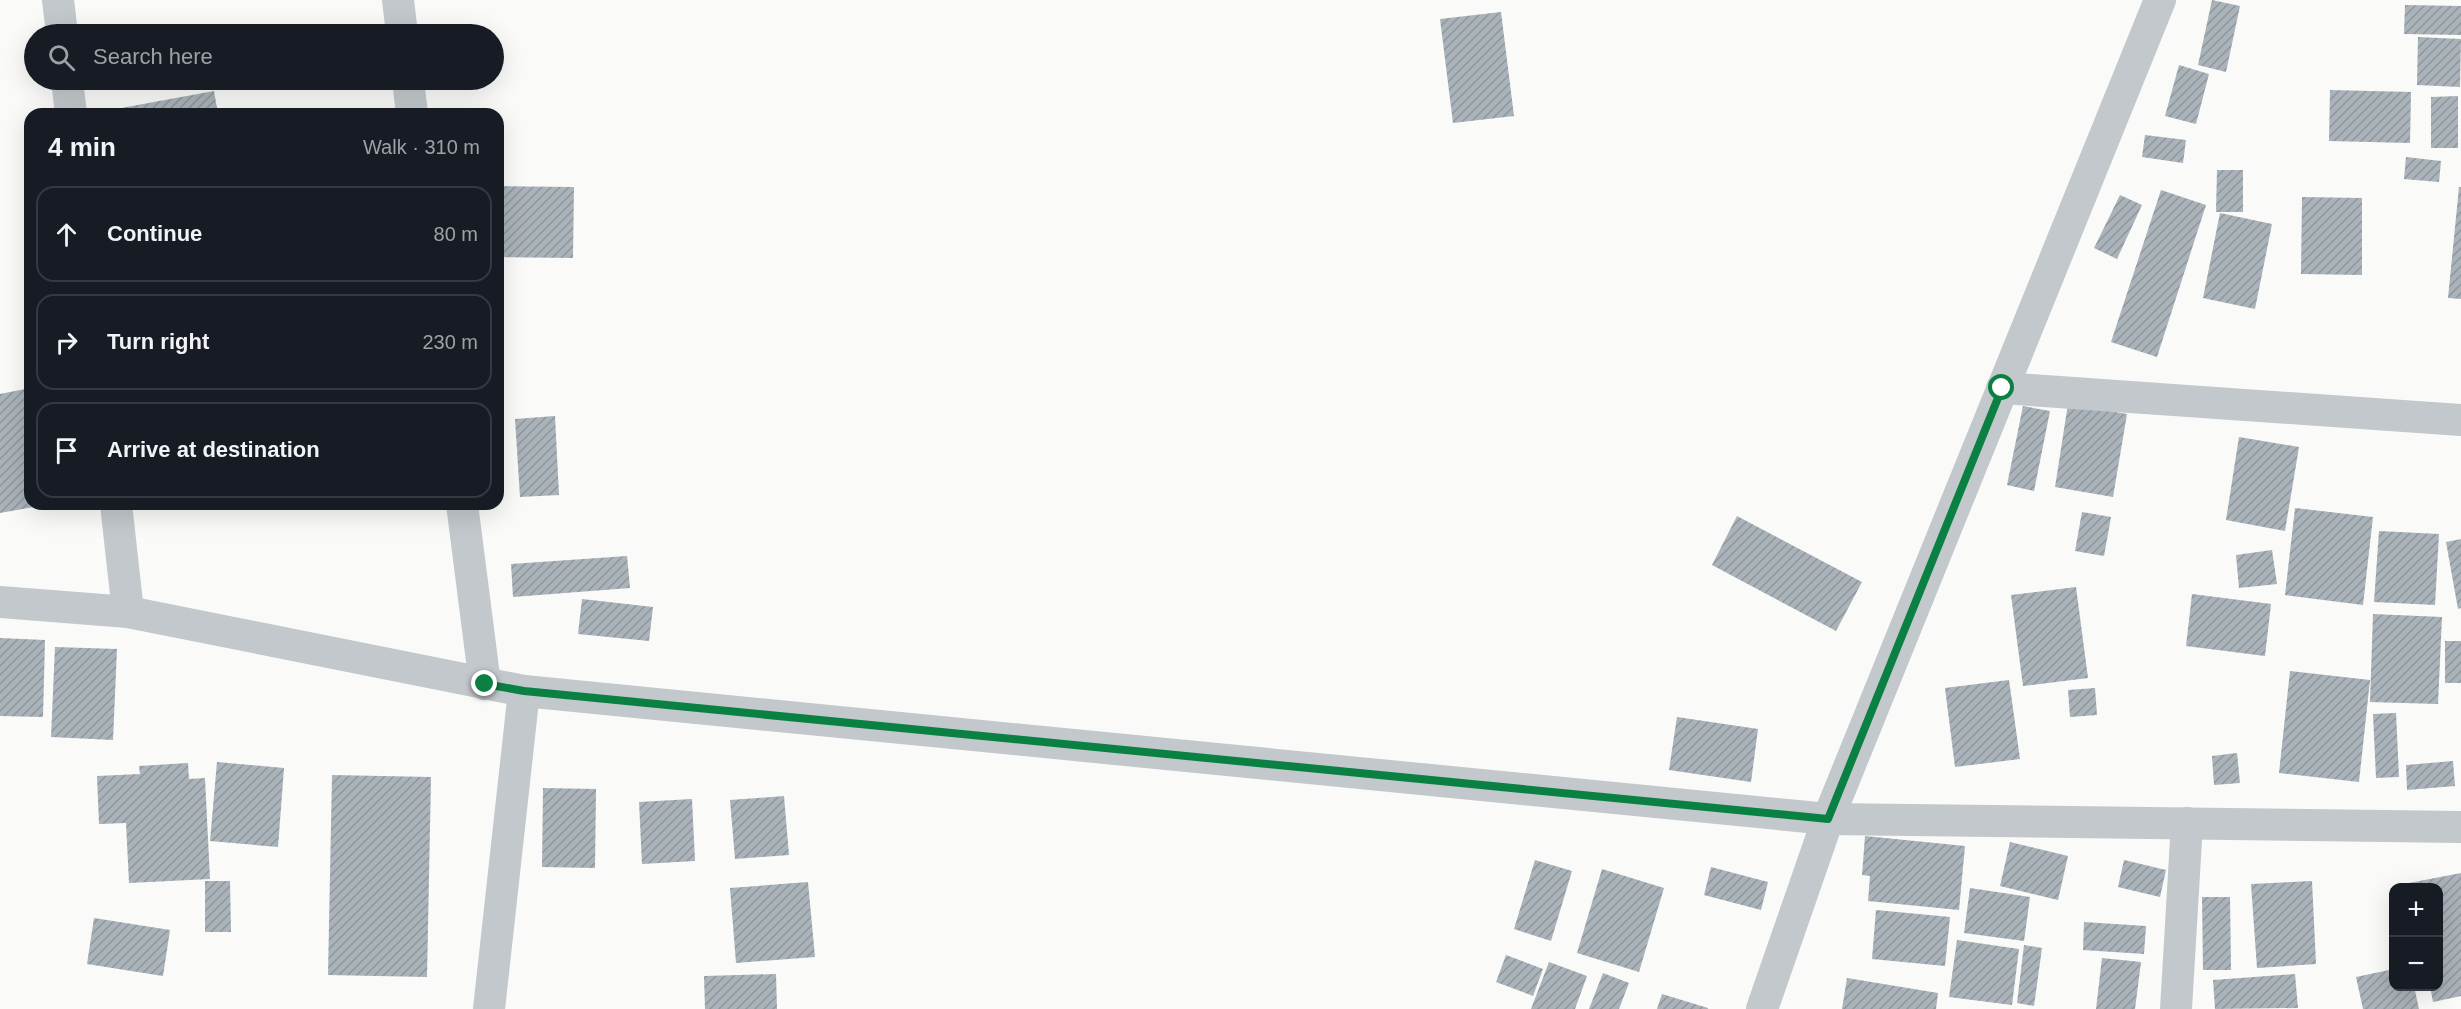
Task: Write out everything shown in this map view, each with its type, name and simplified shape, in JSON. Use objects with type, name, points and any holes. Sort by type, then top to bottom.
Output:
[{"type":"street","points":[[58,0],[61,24]]},
{"type":"street","points":[[398,0],[401,24]]},
{"type":"street","points":[[1762,1009],[1828,819],[2160,0]]},
{"type":"street","points":[[68,90],[70,108]]},
{"type":"street","points":[[409,90],[411,108]]},
{"type":"street","points":[[2002,388],[2461,420]]},
{"type":"street","points":[[117,510],[128,612]]},
{"type":"street","points":[[463,510],[485,684]]},
{"type":"street","points":[[0,602],[128,612],[524,691],[1828,819],[2461,827]]},
{"type":"street","points":[[489,1009],[524,691]]},
{"type":"street","points":[[2176,1009],[2187,823]]},
{"type":"building","points":[[2212,0],[2240,6],[2226,72],[2198,65]]},
{"type":"building","points":[[2405,5],[2461,6],[2461,35],[2404,34]]},
{"type":"building","points":[[1501,12],[1514,116],[1453,123],[1440,19]]},
{"type":"building","points":[[2418,37],[2461,39],[2460,87],[2417,85]]},
{"type":"building","points":[[2179,65],[2209,74],[2196,124],[2165,116]]},
{"type":"building","points":[[2330,90],[2411,92],[2410,143],[2329,141]]},
{"type":"building","points":[[214,91],[217,108],[121,108]]},
{"type":"building","points":[[2458,96],[2458,148],[2431,148],[2431,97]]},
{"type":"building","points":[[2145,135],[2186,140],[2183,163],[2142,157]]},
{"type":"building","points":[[2406,157],[2441,161],[2439,182],[2404,179]]},
{"type":"building","points":[[2217,170],[2243,170],[2243,212],[2216,212]]},
{"type":"building","points":[[504,186],[574,187],[573,258],[504,257]]},
{"type":"building","points":[[2459,187],[2461,187],[2461,299],[2448,298]]},
{"type":"building","points":[[2161,190],[2206,205],[2157,357],[2111,342]]},
{"type":"building","points":[[2120,195],[2142,205],[2117,259],[2094,248]]},
{"type":"building","points":[[2302,197],[2362,198],[2362,275],[2301,274]]},
{"type":"building","points":[[2220,213],[2272,224],[2255,309],[2203,298]]},
{"type":"building","points":[[24,389],[24,509],[0,513],[0,394]]},
{"type":"building","points":[[2068,404],[2127,414],[2113,497],[2055,487]]},
{"type":"building","points":[[2023,406],[2050,411],[2034,491],[2007,485]]},
{"type":"building","points":[[555,416],[559,495],[520,497],[515,419]]},
{"type":"building","points":[[2239,437],[2299,447],[2285,531],[2226,520]]},
{"type":"building","points":[[2295,508],[2373,517],[2363,605],[2285,595]]},
{"type":"building","points":[[2082,512],[2111,517],[2104,556],[2075,551]]},
{"type":"building","points":[[1737,516],[1862,582],[1836,631],[1712,565]]},
{"type":"building","points":[[2379,531],[2439,534],[2435,605],[2374,602]]},
{"type":"building","points":[[2461,539],[2461,608],[2458,609],[2446,542]]},
{"type":"building","points":[[2272,550],[2277,584],[2239,588],[2236,555]]},
{"type":"building","points":[[627,556],[630,588],[513,597],[511,564]]},
{"type":"building","points":[[2076,587],[2088,678],[2023,686],[2011,595]]},
{"type":"building","points":[[2192,594],[2271,604],[2265,656],[2186,646]]},
{"type":"building","points":[[582,599],[653,607],[649,641],[578,634]]},
{"type":"building","points":[[2373,614],[2442,617],[2438,704],[2370,702]]},
{"type":"building","points":[[0,638],[45,640],[43,717],[0,716]]},
{"type":"building","points":[[2445,641],[2461,641],[2461,683],[2445,683]]},
{"type":"building","points":[[55,647],[117,649],[113,740],[51,737]]},
{"type":"building","points":[[2290,671],[2370,680],[2359,782],[2279,773]]},
{"type":"building","points":[[2009,680],[2020,759],[1955,767],[1945,688]]},
{"type":"building","points":[[2095,688],[2097,715],[2070,717],[2068,690]]},
{"type":"building","points":[[2396,713],[2399,777],[2376,778],[2373,714]]},
{"type":"building","points":[[1677,717],[1758,729],[1751,782],[1669,770]]},
{"type":"building","points":[[2237,753],[2240,783],[2214,785],[2212,756]]},
{"type":"building","points":[[2453,761],[2455,786],[2407,790],[2406,765]]},
{"type":"building","points":[[217,762],[284,768],[278,847],[210,841]]},
{"type":"building","points":[[188,763],[189,779],[205,778],[210,879],[129,883],[126,823],[99,824],[97,776],[140,774],[139,766]]},
{"type":"building","points":[[332,775],[431,777],[427,977],[328,975]]},
{"type":"building","points":[[543,788],[596,789],[595,868],[542,867]]},
{"type":"building","points":[[784,796],[789,855],[735,859],[730,800]]},
{"type":"building","points":[[692,799],[695,861],[642,864],[639,802]]},
{"type":"building","points":[[1865,836],[1965,846],[1959,910],[1868,901],[1870,876],[1862,875]]},
{"type":"building","points":[[2010,842],[2068,856],[2058,900],[2000,886]]},
{"type":"building","points":[[1535,860],[1572,871],[1551,941],[1514,929]]},
{"type":"building","points":[[2124,860],[2166,870],[2160,897],[2118,887]]},
{"type":"building","points":[[1711,867],[1768,882],[1761,910],[1704,895]]},
{"type":"building","points":[[1602,869],[1664,888],[1639,972],[1577,953]]},
{"type":"building","points":[[2461,873],[2461,996],[2433,1002],[2431,991],[2443,991],[2443,883],[2409,883]]},
{"type":"building","points":[[205,881],[230,881],[231,932],[205,932]]},
{"type":"building","points":[[2312,881],[2316,964],[2257,968],[2251,884]]},
{"type":"building","points":[[808,882],[815,957],[736,963],[730,888]]},
{"type":"building","points":[[1970,888],[2030,897],[2024,941],[1964,933]]},
{"type":"building","points":[[2202,897],[2230,897],[2231,970],[2203,970]]},
{"type":"building","points":[[1876,910],[1950,917],[1945,966],[1872,959]]},
{"type":"building","points":[[94,918],[170,930],[163,976],[87,964]]},
{"type":"building","points":[[2084,922],[2146,926],[2144,954],[2083,950]]},
{"type":"building","points":[[1957,940],[2019,949],[2012,1005],[1949,997]]},
{"type":"building","points":[[2024,945],[2042,948],[2034,1006],[2017,1003]]},
{"type":"building","points":[[1506,955],[1543,969],[1533,996],[1496,982]]},
{"type":"building","points":[[2102,958],[2141,962],[2135,1009],[2096,1009]]},
{"type":"building","points":[[1549,962],[1587,976],[1575,1009],[1531,1009]]},
{"type":"building","points":[[2389,970],[2389,991],[2415,991],[2419,1009],[2363,1009],[2356,977]]},
{"type":"building","points":[[1603,973],[1629,983],[1619,1009],[1589,1009]]},
{"type":"building","points":[[776,974],[777,1009],[705,1009],[704,976]]},
{"type":"building","points":[[2295,974],[2298,1008],[2215,1009],[2213,980]]},
{"type":"building","points":[[1847,978],[1938,993],[1936,1009],[1842,1009]]},
{"type":"building","points":[[1662,994],[1708,1008],[1708,1009],[1657,1009]]},
{"type":"route","points":[[485,684],[524,691],[1828,819],[2002,388]]}]
